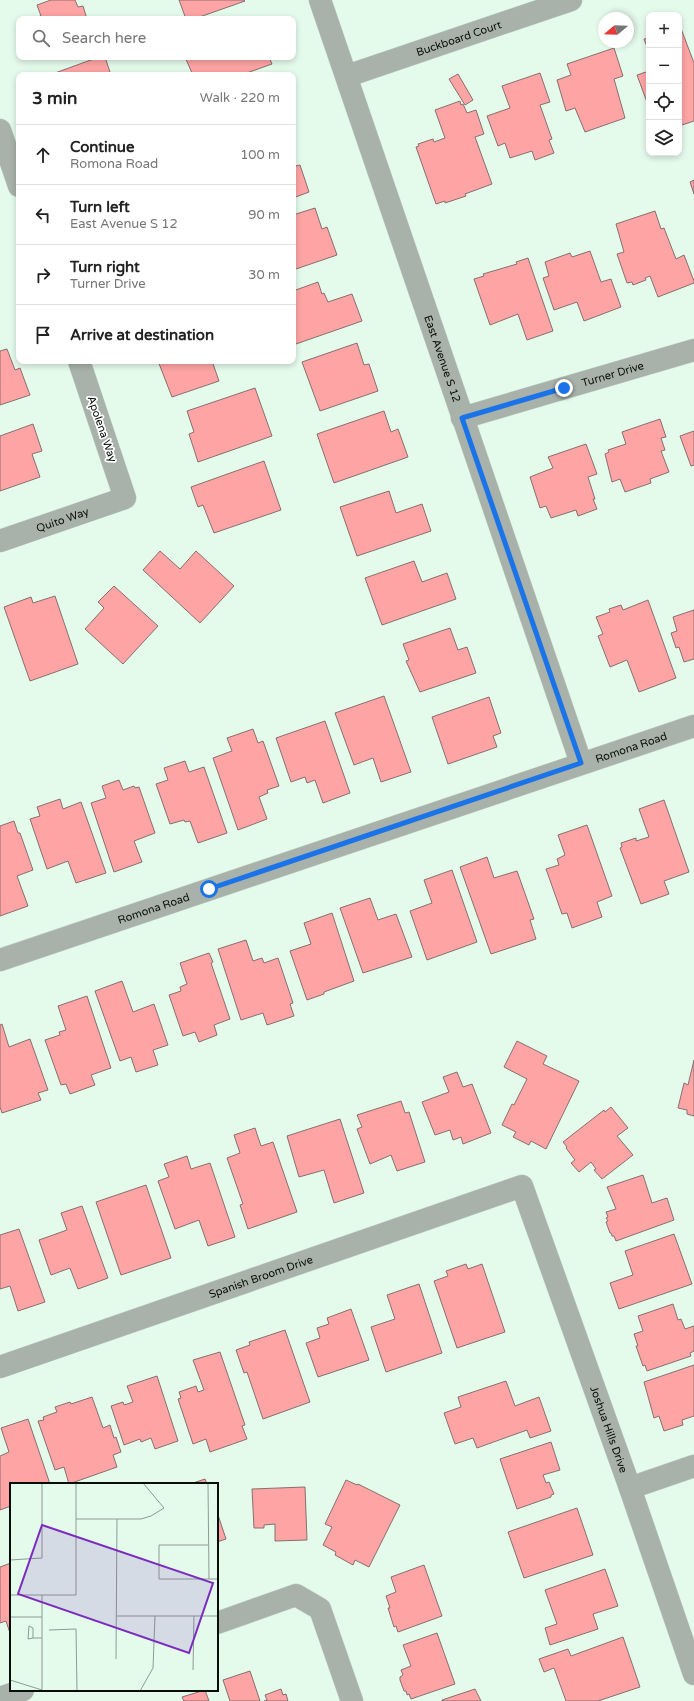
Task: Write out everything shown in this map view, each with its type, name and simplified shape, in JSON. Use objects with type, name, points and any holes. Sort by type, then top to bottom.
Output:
[{"type":"street","name":"East Avenue S 12","points":[[320,0],[581,763]]},
{"type":"street","name":"Buckboard Court","points":[[347,76],[571,0]]},
{"type":"street","points":[[0,130],[16,177]]},
{"type":"street","name":"Turner Drive","points":[[462,418],[694,350]]},
{"type":"street","name":"Apolena Way","points":[[80,364],[125,498]]},
{"type":"street","name":"Quito Way","points":[[0,541],[125,498]]},
{"type":"street","name":"Romona Road","points":[[0,960],[694,726]]},
{"type":"street","name":"Spanish Broom Drive","points":[[0,1367],[522,1186]]},
{"type":"street","name":"Joshua Hills Drive","points":[[522,1186],[630,1488],[694,1674]]},
{"type":"street","points":[[630,1488],[694,1466]]},
{"type":"street","points":[[218,1623],[296,1595],[320,1609],[352,1701]]},
{"type":"street","points":[[0,1698],[20,1691]]},
{"type":"building","points":[[51,0],[75,0],[78,7],[83,6],[86,16],[41,16],[37,5]]},
{"type":"building","points":[[179,0],[245,1],[202,16],[185,16]]},
{"type":"building","points":[[682,31],[694,63],[694,121],[682,125]]},
{"type":"building","points":[[614,48],[623,76],[614,79],[625,118],[585,132],[575,108],[566,111],[557,80],[571,75],[567,64]]},
{"type":"building","points":[[91,60],[106,60],[110,72],[58,72]]},
{"type":"building","points":[[186,60],[270,60],[272,64],[249,72],[192,72]]},
{"type":"building","points":[[646,72],[646,100],[637,75]]},
{"type":"building","points":[[540,73],[550,102],[540,105],[552,139],[549,140],[554,153],[535,160],[532,151],[510,158],[505,143],[498,146],[487,116],[510,108],[502,86]]},
{"type":"building","points":[[458,74],[473,100],[465,105],[449,79]]},
{"type":"building","points":[[460,101],[467,113],[476,110],[484,134],[475,137],[492,184],[465,194],[466,196],[445,203],[445,201],[436,204],[416,147],[419,146],[418,144],[433,139],[434,142],[445,138],[435,110]]},
{"type":"building","points":[[300,165],[309,192],[296,197],[296,166]]},
{"type":"building","points":[[694,180],[694,194],[690,182]]},
{"type":"building","points":[[315,208],[322,229],[327,227],[337,255],[296,269],[296,214]]},
{"type":"building","points":[[655,211],[661,229],[664,228],[676,259],[684,255],[694,281],[694,283],[658,297],[650,276],[645,278],[646,280],[633,285],[632,282],[627,283],[617,254],[624,252],[616,224]]},
{"type":"building","points":[[590,251],[601,282],[611,279],[621,307],[584,321],[577,302],[554,310],[543,278],[549,276],[545,262],[570,253],[572,257]]},
{"type":"building","points":[[528,258],[553,331],[527,340],[518,314],[490,325],[474,279],[484,276],[483,274],[517,264],[516,262]]},
{"type":"building","points":[[318,282],[322,294],[324,293],[328,302],[352,294],[362,321],[296,344],[296,290]]},
{"type":"building","points":[[357,343],[364,365],[369,364],[378,391],[320,411],[302,362]]},
{"type":"building","points":[[7,349],[15,370],[20,368],[30,395],[0,405],[0,351]]},
{"type":"building","points":[[159,364],[213,364],[219,381],[172,397]]},
{"type":"building","points":[[255,388],[272,436],[198,462],[189,434],[194,432],[187,411]]},
{"type":"building","points":[[384,411],[391,432],[398,429],[408,457],[334,483],[317,434]]},
{"type":"building","points":[[660,419],[666,437],[661,438],[665,450],[661,451],[669,472],[650,479],[651,483],[625,492],[620,479],[612,482],[605,454],[609,452],[608,450],[626,444],[622,432]]},
{"type":"building","points":[[33,424],[42,451],[32,454],[40,477],[0,491],[0,436]]},
{"type":"building","points":[[694,431],[694,465],[691,466],[680,436]]},
{"type":"building","points":[[586,444],[597,474],[588,477],[597,509],[578,516],[576,510],[551,518],[546,506],[540,508],[530,477],[553,468],[548,457]]},
{"type":"building","points":[[264,461],[281,510],[214,533],[203,505],[198,507],[191,487]]},
{"type":"building","points":[[389,491],[396,513],[422,504],[431,531],[357,556],[340,507]]},
{"type":"building","points":[[160,551],[180,569],[196,551],[234,586],[200,623],[143,570]]},
{"type":"building","points":[[414,561],[422,582],[447,573],[456,599],[382,625],[365,578]]},
{"type":"building","points":[[114,586],[158,626],[123,664],[85,629],[104,608],[98,602]]},
{"type":"building","points":[[55,596],[78,664],[30,681],[4,607],[31,597],[33,603]]},
{"type":"building","points":[[648,600],[676,678],[639,692],[627,660],[610,667],[598,636],[603,634],[596,617],[610,612],[609,609],[621,605],[623,610]]},
{"type":"building","points":[[694,610],[694,659],[684,662],[679,647],[676,648],[671,633],[677,631],[673,617]]},
{"type":"building","points":[[450,628],[458,650],[467,647],[476,673],[420,692],[406,661],[409,660],[403,644]]},
{"type":"building","points":[[384,696],[411,772],[381,782],[373,758],[354,765],[335,713]]},
{"type":"building","points":[[489,697],[501,733],[493,736],[497,747],[448,764],[432,717]]},
{"type":"building","points":[[325,721],[350,793],[323,803],[315,780],[307,783],[305,777],[291,782],[276,738]]},
{"type":"building","points":[[253,729],[258,743],[263,741],[279,786],[267,790],[268,793],[259,797],[267,819],[238,830],[213,758],[232,751],[227,738]]},
{"type":"building","points":[[185,761],[189,772],[204,767],[227,833],[198,843],[190,821],[185,822],[184,820],[170,824],[156,784],[168,780],[164,768]]},
{"type":"building","points":[[119,780],[123,790],[134,786],[135,788],[139,787],[155,833],[134,841],[142,862],[114,872],[91,803],[106,798],[102,786]]},
{"type":"building","points":[[60,799],[63,809],[81,802],[106,873],[76,883],[68,861],[47,869],[30,819],[40,816],[37,807]]},
{"type":"building","points":[[664,800],[689,872],[664,881],[669,894],[641,904],[620,848],[622,847],[621,843],[636,838],[636,841],[649,837],[639,809]]},
{"type":"building","points":[[14,821],[18,833],[20,833],[33,870],[17,876],[28,906],[0,916],[0,826]]},
{"type":"building","points":[[587,825],[612,896],[597,902],[602,917],[572,928],[567,913],[562,914],[546,869],[559,865],[557,859],[565,855],[558,835]]},
{"type":"building","points":[[487,857],[494,878],[517,871],[534,919],[530,920],[536,939],[491,954],[460,867]]},
{"type":"building","points":[[452,870],[477,942],[427,960],[410,911],[432,903],[424,880]]},
{"type":"building","points":[[370,898],[378,920],[396,914],[412,957],[363,973],[340,908]]},
{"type":"building","points":[[332,913],[354,981],[307,1000],[290,951],[311,944],[304,923]]},
{"type":"building","points":[[246,940],[253,961],[262,958],[264,963],[278,958],[293,1003],[290,1004],[294,1016],[267,1025],[263,1013],[241,1020],[218,949]]},
{"type":"building","points":[[209,953],[230,1019],[214,1025],[217,1035],[199,1042],[195,1032],[183,1036],[169,995],[181,991],[180,987],[187,984],[180,963]]},
{"type":"building","points":[[122,981],[133,1012],[154,1004],[168,1045],[153,1050],[158,1065],[136,1072],[131,1057],[120,1061],[95,991]]},
{"type":"building","points":[[87,996],[111,1068],[91,1075],[95,1085],[70,1094],[66,1084],[61,1085],[45,1040],[60,1035],[59,1032],[66,1030],[58,1006]]},
{"type":"building","points":[[2,1024],[9,1047],[30,1039],[48,1090],[38,1093],[41,1100],[2,1113],[0,1107],[0,1025]]},
{"type":"building","points":[[517,1041],[547,1056],[543,1064],[579,1081],[546,1149],[531,1141],[529,1145],[513,1137],[516,1132],[502,1125],[512,1104],[514,1105],[527,1079],[504,1067]]},
{"type":"building","points":[[694,1060],[694,1116],[687,1114],[687,1110],[678,1108],[684,1083],[688,1085]]},
{"type":"building","points":[[457,1072],[463,1087],[472,1084],[491,1133],[463,1144],[461,1137],[453,1140],[450,1130],[435,1135],[422,1102],[449,1092],[443,1077]]},
{"type":"building","points":[[401,1101],[405,1113],[409,1112],[425,1162],[397,1171],[391,1155],[370,1164],[357,1129],[362,1127],[357,1115]]},
{"type":"building","points":[[611,1107],[628,1128],[617,1136],[633,1155],[602,1179],[594,1170],[596,1169],[591,1162],[579,1172],[571,1163],[575,1160],[563,1142],[604,1110],[605,1112]]},
{"type":"building","points":[[340,1119],[364,1193],[334,1203],[324,1170],[299,1177],[287,1136]]},
{"type":"building","points":[[255,1128],[261,1146],[273,1142],[297,1212],[248,1229],[240,1205],[243,1204],[227,1158],[240,1153],[234,1135]]},
{"type":"building","points":[[187,1156],[191,1169],[210,1163],[235,1237],[208,1246],[199,1220],[175,1229],[158,1181],[169,1177],[164,1164]]},
{"type":"building","points":[[643,1175],[652,1203],[667,1198],[674,1220],[616,1241],[614,1236],[610,1233],[606,1222],[608,1221],[606,1218],[608,1217],[606,1212],[616,1209],[607,1187]]},
{"type":"building","points":[[146,1185],[171,1258],[121,1275],[96,1202]]},
{"type":"building","points":[[82,1206],[108,1278],[78,1289],[70,1268],[51,1275],[39,1240],[67,1230],[61,1213]]},
{"type":"building","points":[[19,1229],[45,1302],[18,1311],[10,1286],[0,1289],[0,1235]]},
{"type":"building","points":[[674,1234],[692,1284],[619,1309],[610,1283],[633,1275],[625,1251]]},
{"type":"building","points":[[466,1264],[468,1269],[482,1264],[505,1332],[457,1348],[434,1281],[448,1276],[446,1271]]},
{"type":"building","points":[[419,1284],[442,1353],[386,1372],[371,1327],[395,1319],[387,1295]]},
{"type":"building","points":[[673,1304],[678,1320],[681,1319],[685,1329],[694,1326],[694,1351],[690,1353],[691,1356],[647,1371],[645,1365],[643,1366],[636,1346],[638,1346],[634,1334],[643,1331],[638,1316]]},
{"type":"building","points":[[351,1309],[369,1360],[318,1377],[306,1343],[320,1338],[317,1328],[329,1324],[327,1318]]},
{"type":"building","points":[[285,1330],[310,1402],[263,1419],[247,1372],[244,1373],[236,1350],[250,1345],[249,1342]]},
{"type":"building","points":[[220,1352],[245,1425],[242,1426],[247,1439],[210,1452],[206,1439],[193,1444],[178,1399],[181,1398],[179,1392],[196,1386],[198,1392],[204,1390],[193,1360]]},
{"type":"building","points":[[694,1365],[694,1416],[682,1420],[683,1425],[664,1431],[659,1416],[654,1418],[644,1382]]},
{"type":"building","points":[[157,1376],[178,1441],[155,1449],[151,1438],[141,1442],[140,1439],[124,1445],[111,1406],[123,1402],[124,1405],[133,1402],[127,1386]]},
{"type":"building","points":[[506,1381],[515,1406],[539,1397],[551,1431],[530,1438],[527,1430],[477,1448],[473,1438],[455,1444],[444,1413],[461,1407],[458,1397]]},
{"type":"building","points":[[92,1397],[103,1428],[110,1425],[114,1438],[116,1437],[121,1452],[113,1455],[117,1467],[69,1483],[64,1467],[55,1470],[38,1421],[44,1420],[43,1417],[57,1412],[55,1407],[70,1402],[71,1404]]},
{"type":"building","points":[[28,1419],[50,1483],[10,1483],[10,1506],[0,1510],[0,1456],[9,1452],[1,1428]]},
{"type":"building","points":[[551,1442],[560,1470],[543,1475],[546,1483],[549,1482],[554,1494],[551,1495],[551,1497],[517,1509],[500,1459]]},
{"type":"building","points":[[205,1479],[207,1483],[193,1483]]},
{"type":"building","points":[[346,1480],[357,1485],[358,1484],[400,1505],[369,1567],[355,1560],[353,1565],[335,1555],[336,1552],[323,1545],[332,1527],[325,1524]]},
{"type":"building","points":[[305,1487],[307,1540],[275,1541],[275,1524],[264,1525],[264,1528],[254,1528],[252,1489]]},
{"type":"building","points":[[577,1508],[593,1555],[524,1578],[508,1532]]},
{"type":"building","points":[[218,1515],[226,1539],[218,1542]]},
{"type":"building","points":[[10,1563],[10,1633],[6,1621],[0,1623],[0,1567]]},
{"type":"building","points":[[424,1565],[442,1616],[398,1632],[396,1626],[394,1627],[386,1596],[396,1592],[391,1577]]},
{"type":"building","points":[[605,1569],[618,1606],[593,1614],[598,1629],[550,1645],[545,1628],[557,1624],[545,1590]]},
{"type":"building","points":[[437,1633],[455,1684],[411,1699],[409,1694],[407,1695],[406,1691],[404,1691],[400,1680],[400,1677],[403,1675],[401,1670],[411,1666],[403,1645]]},
{"type":"building","points":[[623,1637],[640,1687],[598,1701],[566,1701],[554,1668],[544,1672],[539,1659],[568,1649],[571,1656]]},
{"type":"building","points":[[250,1671],[260,1701],[230,1701],[223,1680]]},
{"type":"building","points":[[281,1689],[283,1695],[286,1694],[288,1701],[264,1701],[267,1700],[265,1695]]},
{"type":"building","points":[[475,1689],[481,1701],[442,1701],[442,1700]]},
{"type":"building","points":[[205,1691],[209,1701],[184,1701],[182,1697]]},
{"type":"route","points":[[209,889],[581,763],[462,418],[564,388]]}]
